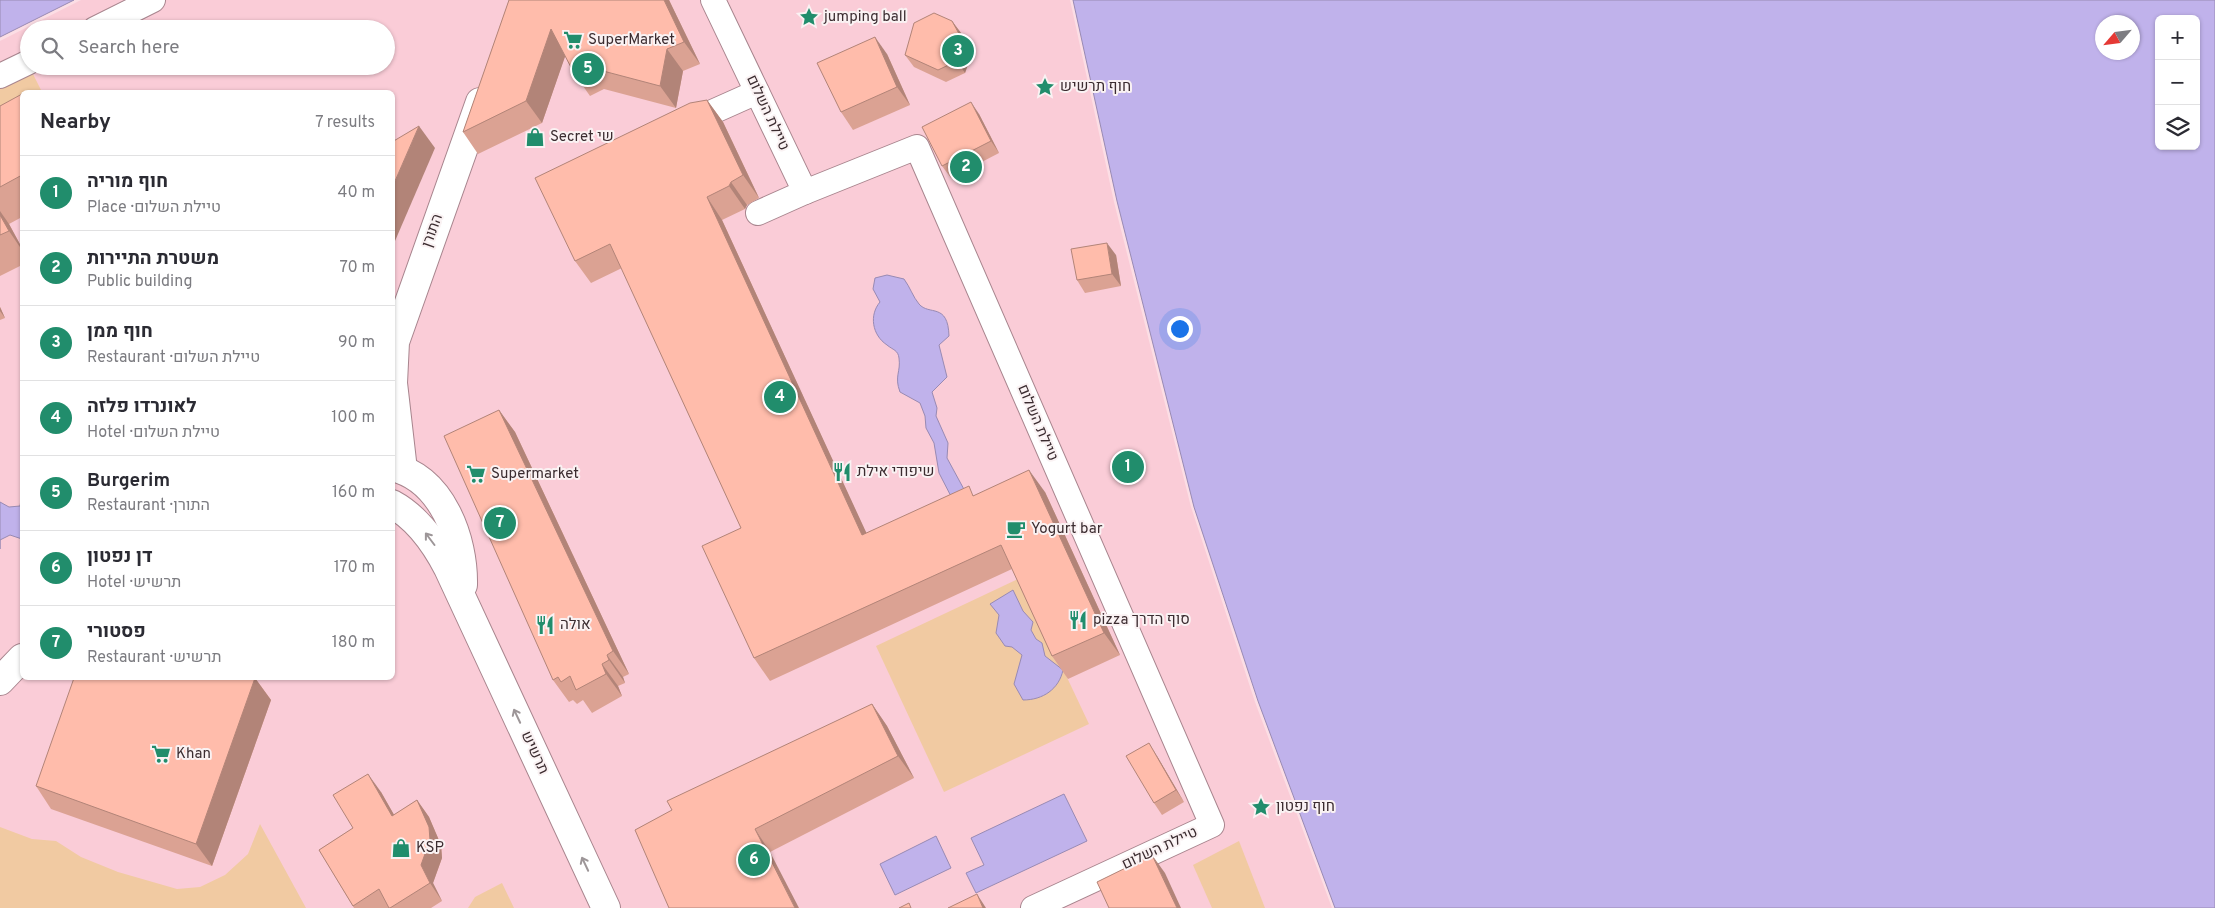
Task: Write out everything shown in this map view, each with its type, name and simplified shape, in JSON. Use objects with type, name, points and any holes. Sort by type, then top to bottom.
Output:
[{"type":"street","points":[[113,20],[153,0]]},
{"type":"street","name":"טיילת השלום","points":[[714,0],[805,192],[917,147],[1212,824],[1033,908]]},
{"type":"street","points":[[0,76],[20,66]]},
{"type":"street","name":"התורן","points":[[395,342],[488,79]]},
{"type":"street","points":[[710,113],[757,92]]},
{"type":"street","points":[[758,213],[805,192]]},
{"type":"street","name":"התורן","points":[[395,404],[398,469]]},
{"type":"street","name":"תרשיש","points":[[398,469],[421,481],[436,497],[449,518],[458,542],[463,569],[463,599]]},
{"type":"street","name":"תרשיש","points":[[395,506],[415,520],[448,568],[606,908]]},
{"type":"street","points":[[0,681],[20,660]]},
{"type":"shaded area","points":[[0,0],[74,0],[34,20],[20,20],[20,27],[0,37]]},
{"type":"shaded area","points":[[81,0],[1070,0],[1114,202],[1191,507],[1255,702],[1332,908],[0,908],[0,41],[20,31],[20,75],[395,75],[395,20],[41,20]]},
{"type":"shaded area","points":[[1073,0],[2215,0],[2215,908],[1335,908],[1258,701],[1194,507],[1117,201]]},
{"type":"shaded area","points":[[21,75],[34,75],[41,90],[20,90],[20,121],[0,132],[0,86]]},
{"type":"shaded area","points":[[887,275],[904,279],[919,304],[942,314],[948,325],[949,336],[939,345],[947,377],[932,392],[937,408],[936,416],[948,443],[947,458],[966,493],[955,504],[939,473],[934,443],[926,428],[925,416],[920,403],[900,392],[898,353],[882,341],[875,330],[874,313],[880,302],[873,289],[875,278]]},
{"type":"shaded area","points":[[0,502],[9,507],[20,506],[20,538],[10,535],[0,540]]},
{"type":"shaded area","points":[[1020,578],[1089,724],[944,792],[876,646]]},
{"type":"shaded area","points":[[1013,590],[1023,611],[1033,622],[1031,630],[1036,639],[1042,643],[1045,656],[1063,670],[1054,688],[1037,698],[1023,700],[1014,684],[1022,655],[1012,647],[1005,646],[996,633],[999,615],[990,604]]},
{"type":"shaded area","points":[[1064,794],[1087,841],[976,893],[966,873],[984,865],[971,838]]},
{"type":"shaded area","points":[[260,824],[306,908],[0,908],[0,827],[32,839],[56,841],[81,857],[118,872],[177,889],[200,887],[225,875],[248,854]]},
{"type":"shaded area","points":[[936,836],[951,868],[895,895],[880,864]]},
{"type":"shaded area","points":[[1239,841],[1265,908],[1212,908],[1193,865]]},
{"type":"shaded area","points":[[502,883],[514,908],[468,908],[475,897]]},
{"type":"building","points":[[509,0],[664,0],[684,42],[667,49],[660,86],[588,67],[574,73],[551,29],[526,101],[463,132]]},
{"type":"building","points":[[934,13],[952,21],[963,41],[957,61],[938,70],[905,55],[914,23]]},
{"type":"building","points":[[875,37],[897,87],[841,112],[817,63]]},
{"type":"building","points":[[20,95],[20,176],[0,187],[0,106]]},
{"type":"building","points":[[707,100],[743,175],[731,182],[729,186],[707,197],[862,535],[969,486],[973,496],[1029,470],[1104,633],[1052,656],[1001,545],[754,658],[702,546],[741,528],[610,244],[575,261],[535,178],[690,103]]},
{"type":"building","points":[[971,102],[991,141],[942,166],[922,127]]},
{"type":"building","points":[[419,126],[395,181],[395,140]]},
{"type":"building","points":[[0,215],[9,231],[0,235]]},
{"type":"building","points":[[1107,243],[1112,274],[1077,280],[1071,249]]},
{"type":"building","points":[[499,410],[613,651],[607,655],[609,660],[602,664],[606,674],[576,690],[570,676],[561,682],[558,677],[553,680],[444,436]]},
{"type":"building","name":"Khan","points":[[73,680],[254,680],[196,844],[36,786]]},
{"type":"building","points":[[872,704],[898,756],[755,829],[795,908],[669,908],[635,830],[672,810],[667,801]]},
{"type":"building","points":[[1149,743],[1176,790],[1154,803],[1126,756]]},
{"type":"building","name":"KSP","points":[[368,774],[392,816],[417,800],[429,827],[430,840],[421,865],[430,883],[390,908],[379,889],[353,906],[319,850],[353,828],[333,795]]},
{"type":"building","points":[[1152,855],[1177,908],[1109,908],[1097,882]]},
{"type":"building","points":[[977,894],[983,908],[948,908]]},
{"type":"building","points":[[909,903],[911,908],[899,908]]},
{"type":"place","name":"jumping ball","points":[[809,17]]},
{"type":"place","name":"SuperMarket","points":[[573,40]]},
{"type":"place","name":"חוף ממן","points":[[958,51]]},
{"type":"place","name":"Burgerim","points":[[588,69]]},
{"type":"place","name":"חוף תרשיש","points":[[1045,87]]},
{"type":"place","name":"Secret שי","points":[[535,137]]},
{"type":"place","name":"משטרת התיירות","points":[[966,167]]},
{"type":"place","name":"לאונרדו פלזה","points":[[780,397]]},
{"type":"place","name":"חוף מוריה","points":[[1128,467]]},
{"type":"place","name":"שיפודי אילת","points":[[842,472]]},
{"type":"place","name":"Supermarket","points":[[476,474]]},
{"type":"place","name":"פסטורי","points":[[500,523]]},
{"type":"place","name":"Yogurt bar","points":[[1016,529]]},
{"type":"place","name":"pizza סוף הדרך","points":[[1078,620]]},
{"type":"place","name":"אולה","points":[[545,625]]},
{"type":"place","name":"Khan","points":[[161,754]]},
{"type":"place","name":"חוף נפטון","points":[[1261,807]]},
{"type":"place","name":"KSP","points":[[401,848]]},
{"type":"place","name":"דן נפטון","points":[[754,860]]}]
